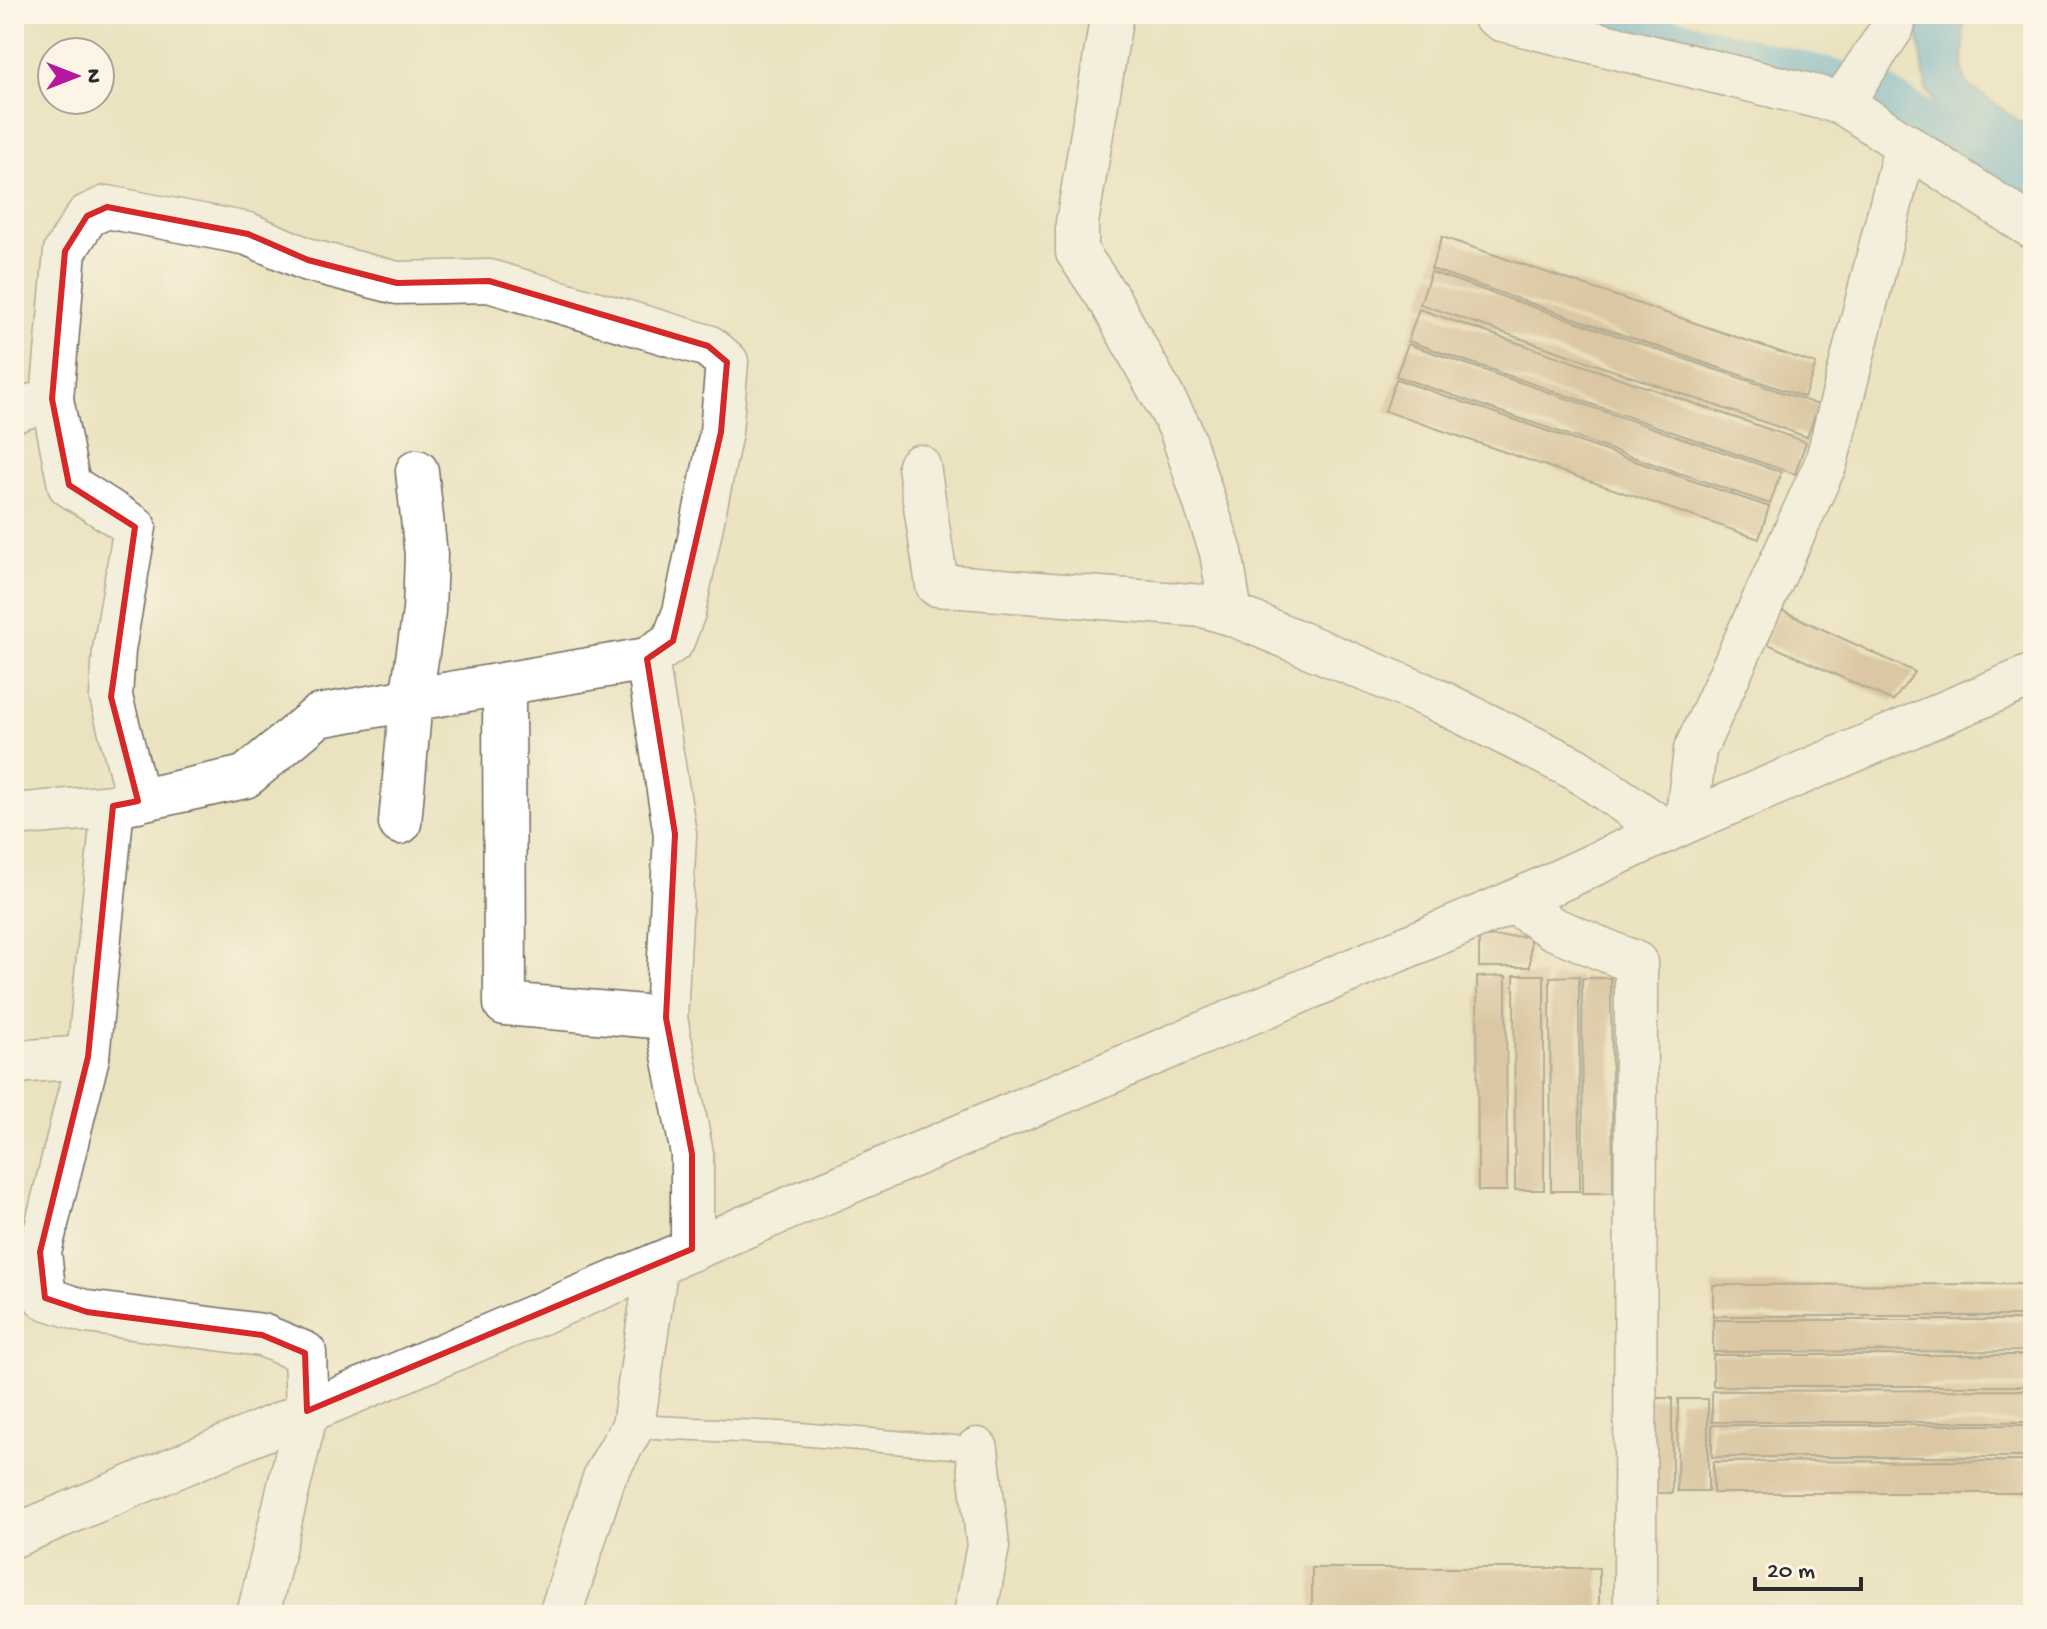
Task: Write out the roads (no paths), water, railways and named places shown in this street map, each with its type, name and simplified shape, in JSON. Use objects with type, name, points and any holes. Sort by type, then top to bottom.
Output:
[{"type":"street","points":[[1112,14],[1077,223],[1077,252],[1111,302],[1180,428],[1221,552],[1231,614]]},
{"type":"street","points":[[1493,14],[1502,20],[1842,103],[2033,228]]},
{"type":"street","points":[[1842,103],[1893,27],[1896,14]]},
{"type":"street","points":[[1676,826],[1695,750],[1826,463],[1906,144]]},
{"type":"street","points":[[14,815],[125,803],[245,777],[318,716],[647,659],[673,641],[684,612],[721,432],[727,362],[708,346],[489,281],[397,283],[308,260],[248,234],[107,207],[87,216],[65,251],[33,405],[69,485],[135,527],[114,650],[111,697],[125,803],[88,1057],[40,1252],[41,1285],[45,1298],[87,1312],[262,1335],[305,1353],[307,1411],[258,1615]]},
{"type":"street","points":[[919,466],[937,585],[1203,606],[1231,614],[1435,699],[1562,762],[1676,826]]},
{"type":"street","points":[[400,823],[411,700],[424,611],[426,555],[417,471]]},
{"type":"street","points":[[560,1615],[605,1475],[633,1426],[675,1257],[692,1154],[666,1018],[675,834],[647,659]]},
{"type":"street","points":[[14,1536],[1513,902],[1676,826],[2033,675]]},
{"type":"street","points":[[504,684],[505,1004],[666,1018]]},
{"type":"street","points":[[1513,902],[1552,928],[1636,963],[1635,1615]]},
{"type":"street","points":[[14,1062],[88,1057]]},
{"type":"street","points":[[975,1615],[988,1546],[977,1449]]},
{"type":"lane","points":[[633,1426],[799,1434],[977,1449]]},
{"type":"water","points":[[1916,14],[1964,14],[1963,72],[1967,84],[2033,131],[2033,217],[1967,170],[1981,142],[1940,112],[1926,89]]},
{"type":"waterway","points":[[1582,14],[1875,89],[2033,188]]}]
